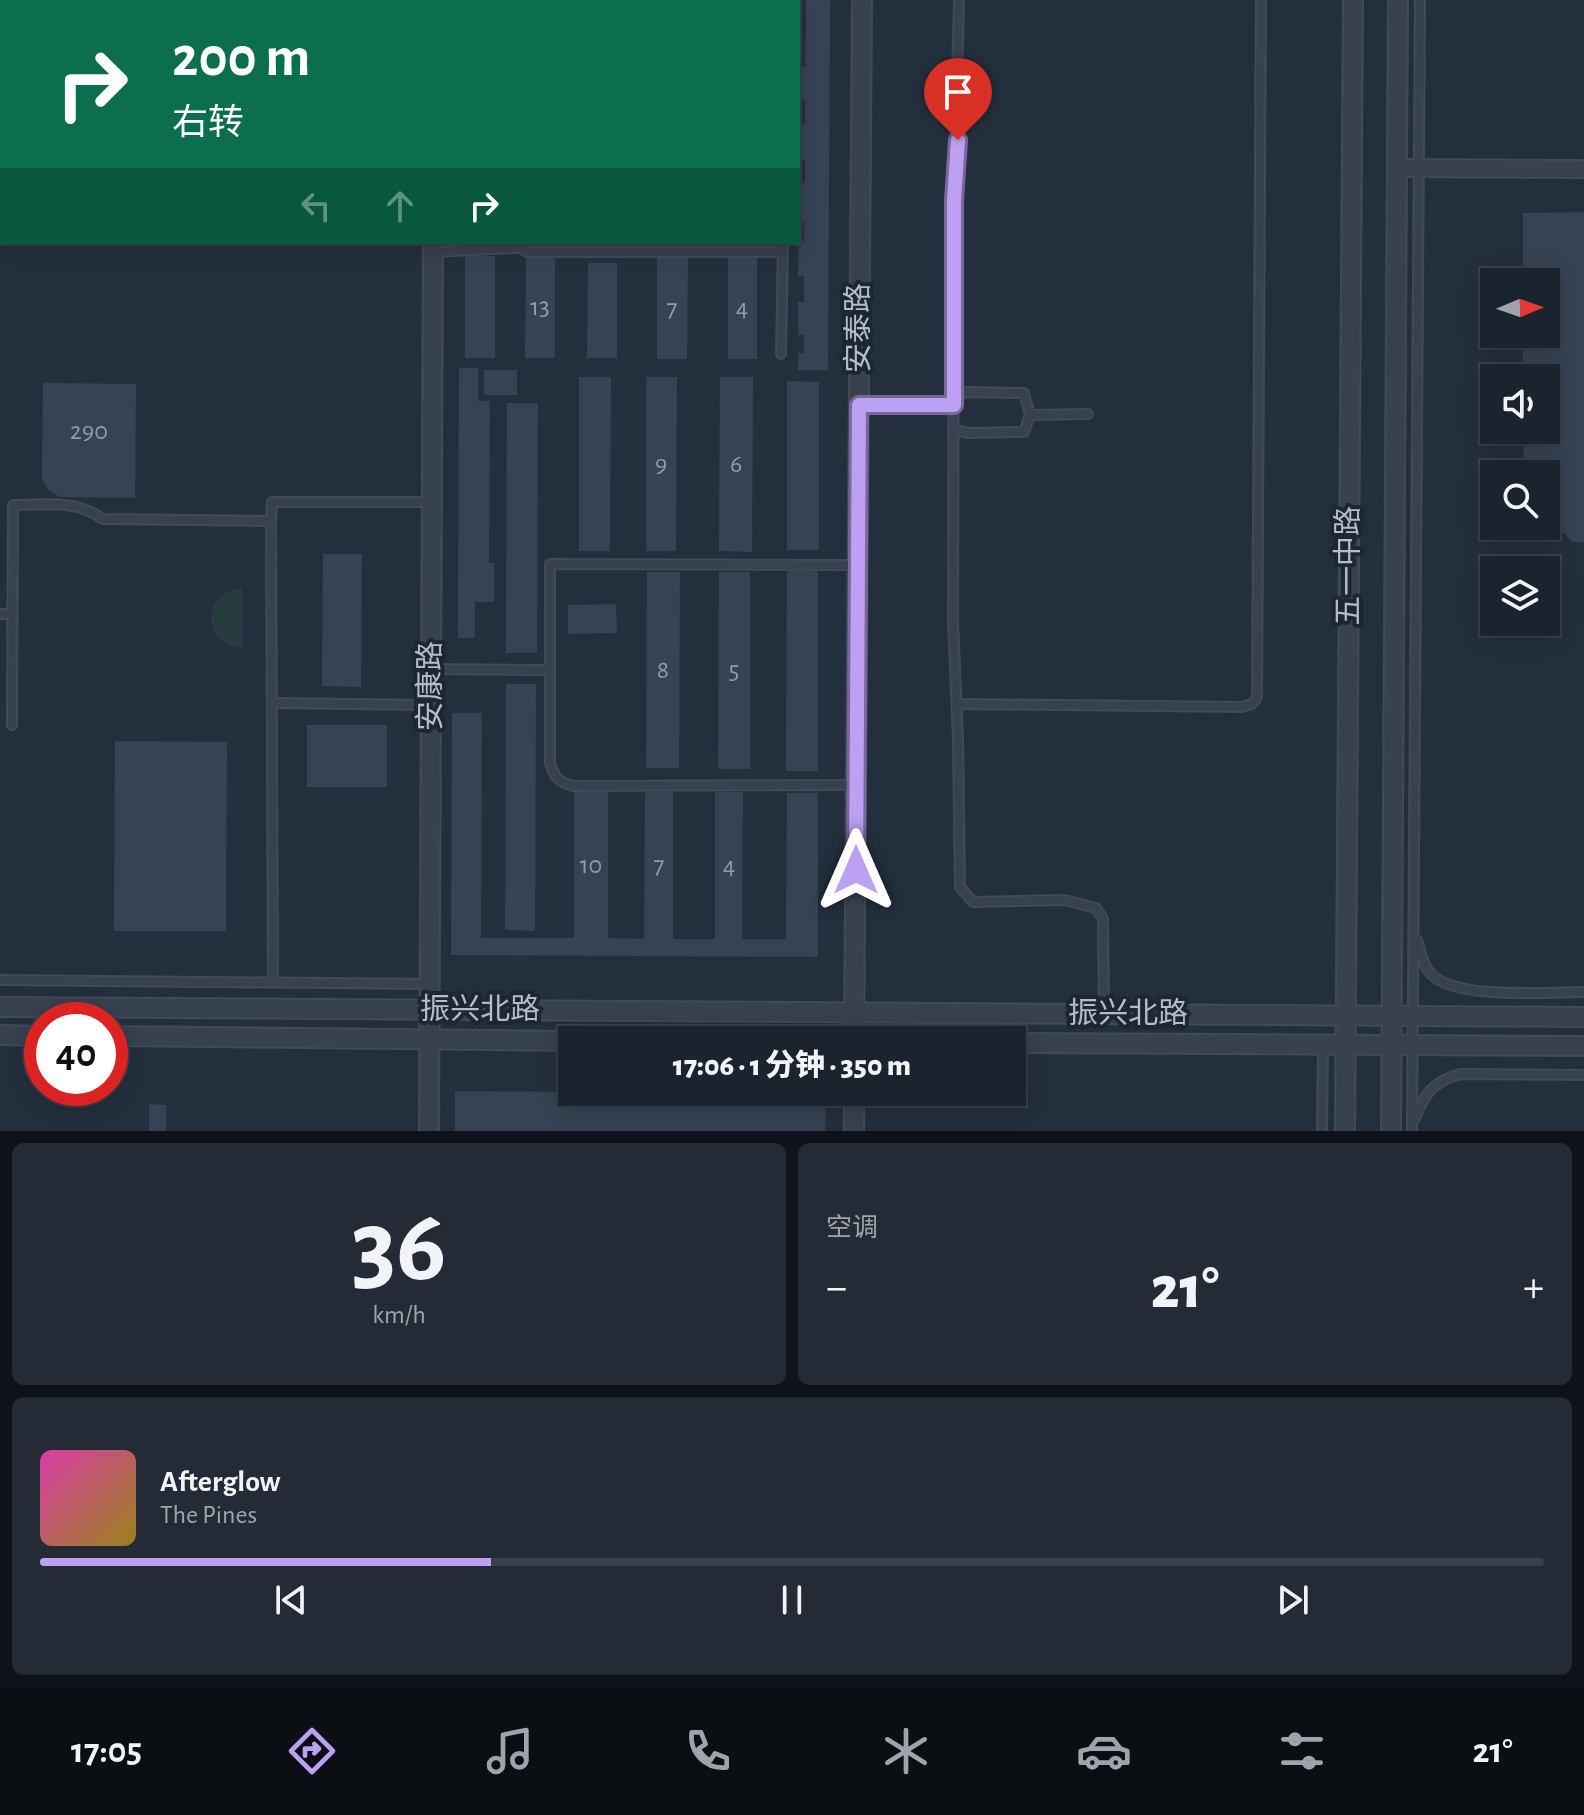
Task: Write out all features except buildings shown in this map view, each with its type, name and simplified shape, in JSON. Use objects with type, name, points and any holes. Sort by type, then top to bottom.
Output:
[{"type":"street","name":"安泰路","points":[[854,1026],[862,0]]},
{"type":"street","name":"五一中路","points":[[1345,1131],[1353,0]]},
{"type":"street","name":"五一中路","points":[[1391,1131],[1398,0]]},
{"type":"street","points":[[1398,168],[1584,169]]},
{"type":"street","name":"安康路","points":[[429,1131],[433,247]]},
{"type":"street","name":"振兴北路","points":[[0,1007],[1584,1017]]},
{"type":"street","points":[[0,1035],[24,1036]]},
{"type":"street","name":"振兴北路","points":[[128,1036],[558,1041]]},
{"type":"street","name":"振兴北路","points":[[1026,1043],[1584,1046]]},
{"type":"street","points":[[854,1106],[854,1131]]},
{"type":"lane","points":[[959,0],[958,140],[954,200],[953,622],[960,887],[973,902],[1065,900],[1096,908],[1103,919],[1104,1014]]},
{"type":"lane","points":[[957,704],[1241,707],[1252,704],[1257,698],[1261,0]]},
{"type":"lane","points":[[1413,1131],[1420,0]]},
{"type":"lane","points":[[781,354],[783,244]]},
{"type":"lane","points":[[433,247],[514,245],[527,252],[782,252]]},
{"type":"lane","points":[[859,405],[954,401],[967,392],[1024,393],[1030,415],[1024,432],[970,433],[954,430]]},
{"type":"lane","points":[[1030,415],[1088,414]]},
{"type":"lane","points":[[273,982],[272,502],[432,502]]},
{"type":"lane","points":[[12,725],[13,505],[74,505],[86,508],[103,519],[271,521]]},
{"type":"lane","points":[[856,785],[573,786],[560,782],[554,777],[550,763],[550,564],[858,565]]},
{"type":"lane","points":[[0,614],[12,614]]},
{"type":"lane","points":[[431,669],[550,670]]},
{"type":"lane","points":[[272,703],[431,705]]},
{"type":"lane","points":[[1414,928],[1429,973],[1446,986],[1469,991],[1584,992]]},
{"type":"lane","points":[[0,980],[430,984]]},
{"type":"lane","points":[[1322,1131],[1323,1044]]},
{"type":"lane","points":[[1413,1131],[1426,1093],[1446,1078],[1460,1074],[1584,1075]]},
{"type":"green space","points":[[242,588],[243,648],[229,645],[219,638],[211,619],[219,599],[228,592]]},
{"type":"route","points":[[856,870],[859,405],[954,405],[954,200],[958,140]]}]
